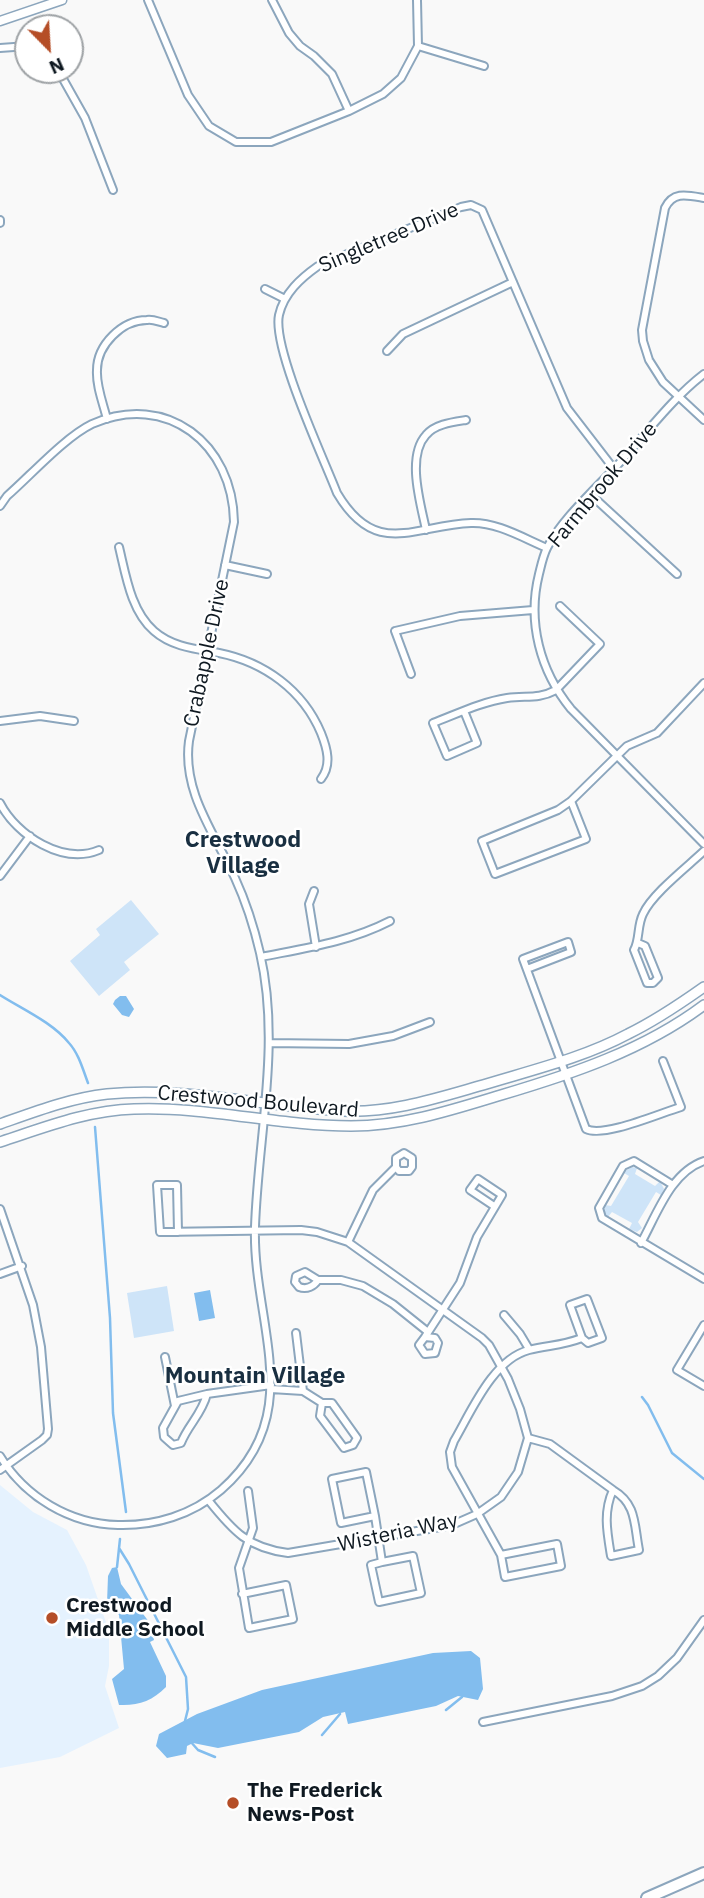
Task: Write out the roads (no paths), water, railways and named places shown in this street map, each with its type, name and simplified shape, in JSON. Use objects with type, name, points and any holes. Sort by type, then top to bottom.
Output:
[{"type":"highway","points":[[647,1898],[704,1873]]},
{"type":"main road","name":"Crestwood Boulevard","points":[[0,1124],[74,1101],[105,1094],[138,1092],[345,1111],[394,1108],[421,1103],[562,1061],[627,1035],[678,1006],[704,987]]},
{"type":"main road","name":"Crestwood Boulevard","points":[[0,1142],[76,1118],[133,1109],[348,1126],[395,1123],[439,1114],[566,1076],[633,1048],[704,1005]]},
{"type":"street","points":[[0,21],[62,0]]},
{"type":"street","points":[[149,0],[188,95],[209,126],[236,142],[271,142],[349,111],[383,94],[401,78],[418,46],[417,0]]},
{"type":"street","points":[[272,0],[289,33],[332,74],[349,111]]},
{"type":"street","points":[[418,46],[484,66]]},
{"type":"street","points":[[66,84],[85,118],[113,190]]},
{"type":"street","points":[[704,198],[676,195],[664,208],[642,330],[645,352],[656,372],[704,420]]},
{"type":"street","name":"Singletree Drive","points":[[285,299],[304,275],[318,266],[461,207],[471,205],[482,209],[567,408],[614,469]]},
{"type":"street","points":[[387,351],[403,334],[513,282]]},
{"type":"street","points":[[265,289],[285,299],[279,317],[279,337],[286,364],[337,493],[346,509],[369,527],[391,534],[409,534],[471,523],[486,524],[547,548]]},
{"type":"street","points":[[107,418],[96,372],[98,356],[107,341],[120,329],[148,320],[164,323]]},
{"type":"street","name":"Farmbrook Drive","points":[[704,374],[679,397],[590,494],[547,548],[537,582],[533,610],[537,640],[556,690],[571,709],[704,844]]},
{"type":"street","name":"Crabapple Drive","points":[[0,506],[7,496],[71,439],[89,426],[107,418],[138,414],[165,418],[184,427],[209,446],[226,473],[234,501],[234,522],[189,741],[188,768],[191,787],[236,880],[261,957],[269,1043],[255,1230],[256,1255],[271,1355],[268,1416],[255,1449],[238,1476],[209,1501],[164,1520],[131,1526],[92,1523],[63,1513],[40,1500],[3,1468],[0,1456]]},
{"type":"street","points":[[426,530],[416,483],[421,443],[426,434],[434,429],[466,420]]},
{"type":"street","points":[[0,490],[7,496]]},
{"type":"street","points":[[590,494],[677,574]]},
{"type":"street","points":[[119,547],[139,613],[156,633],[179,646],[218,653],[262,667],[297,694],[317,723],[327,752],[326,773],[321,779]]},
{"type":"street","points":[[225,565],[267,574]]},
{"type":"street","points":[[464,711],[477,743],[447,756],[433,723],[486,702],[508,698],[538,698],[556,690],[600,644],[560,606]]},
{"type":"street","points":[[411,674],[395,631],[460,616],[533,610]]},
{"type":"street","points":[[571,800],[586,839],[495,874],[482,841],[558,810],[633,742],[657,733],[704,683]]},
{"type":"street","points":[[0,721],[40,716],[74,721]]},
{"type":"street","points":[[0,803],[15,825],[44,845],[73,855],[88,855],[99,850]]},
{"type":"street","points":[[0,876],[30,836]]},
{"type":"street","points":[[638,943],[645,947],[658,978],[653,983],[647,983],[634,950],[638,943],[640,923],[646,908],[704,851]]},
{"type":"street","points":[[314,891],[309,904],[316,947]]},
{"type":"street","points":[[261,957],[316,947],[366,933],[390,921]]},
{"type":"street","points":[[527,969],[571,952],[571,946],[568,942],[523,959],[586,1129],[592,1132],[610,1129],[681,1107],[663,1061]]},
{"type":"street","points":[[269,1043],[349,1044],[371,1041],[430,1022]]},
{"type":"street","points":[[673,1185],[634,1161],[623,1166],[599,1209],[600,1213],[602,1218],[641,1243],[704,1279]]},
{"type":"street","points":[[641,1243],[673,1185],[686,1171],[704,1161]]},
{"type":"street","points":[[348,1242],[373,1190],[396,1167]]},
{"type":"street","points":[[318,1280],[341,1280],[363,1286],[393,1304],[427,1334],[460,1283],[477,1237],[502,1195],[478,1179],[470,1189],[495,1206]]},
{"type":"street","points":[[178,1232],[177,1185],[158,1185],[160,1232],[178,1232],[255,1230],[317,1232],[348,1242],[482,1338],[501,1366],[520,1409],[528,1438],[550,1444],[626,1497],[631,1506],[639,1550],[611,1556],[606,1519],[607,1502],[613,1490]]},
{"type":"street","points":[[0,1209],[33,1304],[41,1347],[48,1429],[42,1440],[3,1468]]},
{"type":"street","points":[[0,1273],[22,1266]]},
{"type":"street","points":[[587,1299],[602,1338],[587,1343],[582,1338],[570,1305],[587,1299]]},
{"type":"street","points":[[504,1315],[529,1349]]},
{"type":"street","points":[[704,1325],[677,1370],[704,1386]]},
{"type":"street","points":[[296,1333],[303,1391]]},
{"type":"street","points":[[501,1555],[557,1544],[561,1566],[505,1577],[501,1555],[452,1467],[450,1452],[454,1441],[493,1376],[508,1360],[529,1349],[562,1346],[582,1338]]},
{"type":"street","points":[[166,1357],[175,1406]]},
{"type":"street","points":[[207,1394],[204,1406],[178,1445],[168,1441],[163,1433],[165,1423],[177,1401],[207,1394],[271,1387],[303,1391],[322,1403],[332,1403],[357,1438],[352,1445],[344,1448],[320,1416],[322,1403]]},
{"type":"street","name":"Wisteria Way","points":[[209,1501],[232,1529],[248,1542],[272,1551],[288,1553],[452,1525],[477,1514],[501,1497],[510,1486],[522,1461],[528,1438]]},
{"type":"street","points":[[375,1516],[341,1523],[332,1479],[366,1472],[375,1516],[382,1562]]},
{"type":"street","points":[[242,1594],[286,1585],[293,1619],[249,1628],[242,1594],[239,1567],[254,1519],[248,1491]]},
{"type":"street","points":[[413,1556],[421,1593],[379,1602],[371,1565],[382,1562],[413,1556]]},
{"type":"street","points":[[483,1722],[612,1696],[642,1686],[658,1676],[677,1658],[704,1620]]},
{"type":"water","points":[[120,996],[126,996],[134,1009],[129,1017],[122,1015],[113,1004]]},
{"type":"water","points":[[210,1290],[215,1318],[199,1321],[194,1293]]},
{"type":"water","points":[[117,1567],[121,1584],[149,1622],[154,1640],[150,1642],[166,1676],[166,1687],[161,1692],[144,1702],[132,1705],[119,1705],[112,1679],[124,1669],[119,1615],[107,1603],[108,1576],[112,1568]]},
{"type":"water","points":[[471,1651],[480,1658],[483,1689],[478,1700],[458,1696],[436,1706],[348,1724],[345,1712],[323,1717],[299,1732],[218,1748],[193,1743],[187,1746],[186,1754],[167,1758],[156,1746],[159,1734],[197,1714],[262,1690],[433,1653]]},
{"type":"waterway","points":[[0,995],[62,1035],[75,1052],[88,1083]]},
{"type":"waterway","points":[[95,1127],[110,1318],[113,1413],[126,1512]]},
{"type":"waterway","points":[[642,1397],[672,1453],[704,1479]]},
{"type":"waterway","points":[[117,1567],[120,1539]]},
{"type":"waterway","points":[[119,1548],[186,1677],[188,1709],[185,1721]]},
{"type":"waterway","points":[[446,1710],[462,1697]]},
{"type":"waterway","points":[[322,1735],[340,1714]]},
{"type":"waterway","points":[[190,1741],[198,1750],[215,1757]]},
{"type":"place","name":"Crestwood Middle School","points":[[52,1618]]},
{"type":"place","name":"The Frederick News-Post","points":[[233,1803]]},
{"type":"district","name":"Crestwood Village","points":[[243,853]]},
{"type":"district","name":"Mountain Village","points":[[255,1376]]}]
